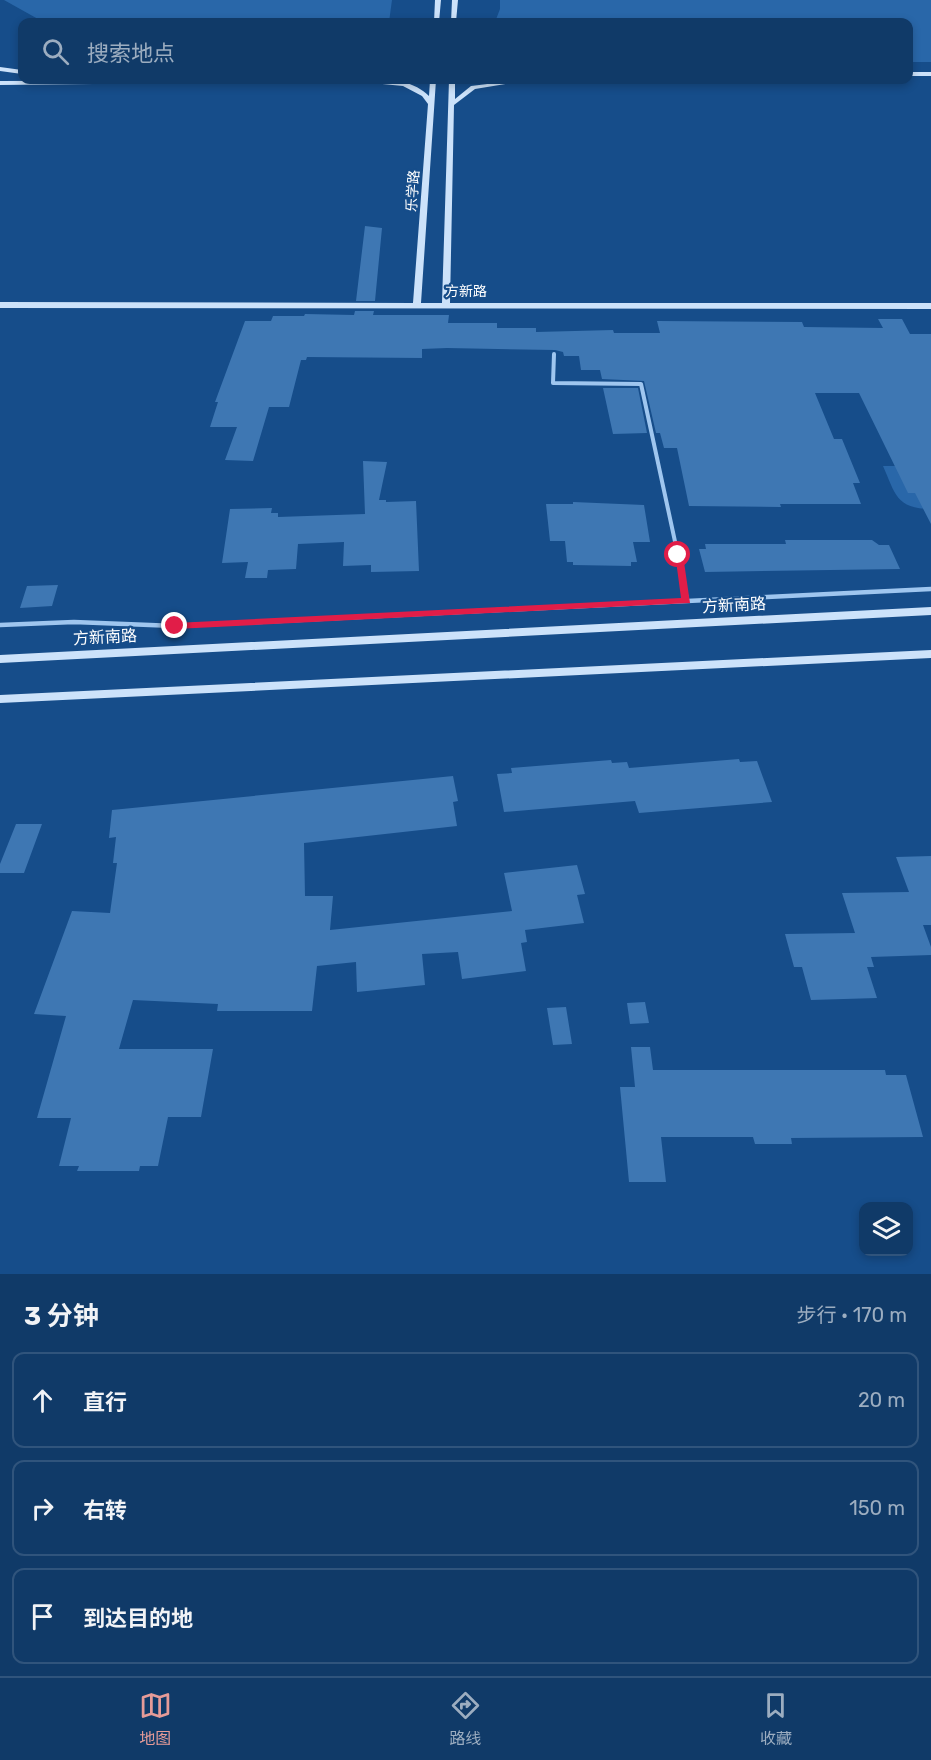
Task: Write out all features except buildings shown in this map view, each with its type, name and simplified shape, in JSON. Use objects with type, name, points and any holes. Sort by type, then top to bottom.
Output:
[{"type":"street","points":[[436,18],[438,0]]},
{"type":"street","points":[[454,18],[455,0]]},
{"type":"street","points":[[913,68],[931,68]]},
{"type":"street","points":[[0,69],[18,73]]},
{"type":"street","points":[[0,76],[18,74]]},
{"type":"street","points":[[913,74],[931,74]]},
{"type":"street","points":[[0,85],[19,84]]},
{"type":"street","points":[[386,84],[407,86],[424,94],[431,103]]},
{"type":"street","name":"乐学路","points":[[417,304],[433,84]]},
{"type":"street","points":[[446,304],[452,84]]},
{"type":"street","points":[[452,104],[473,87],[492,84]]},
{"type":"street","name":"方新路","points":[[0,305],[931,306]]},
{"type":"street","name":"方新南路","points":[[0,659],[931,611]]},
{"type":"street","points":[[0,699],[931,654]]},
{"type":"lane","points":[[554,354],[553,383],[641,384],[687,600]]},
{"type":"lane","points":[[0,625],[74,622],[175,626],[931,589]]},
{"type":"shaded area","points":[[4,0],[392,0],[390,18],[36,18]]},
{"type":"shaded area","points":[[500,0],[931,0],[931,62],[913,62],[913,18],[497,18]]},
{"type":"shaded area","points":[[883,466],[931,466],[931,509],[910,506],[898,498]]},
{"type":"route","points":[[175,626],[687,600],[678,555]]}]
